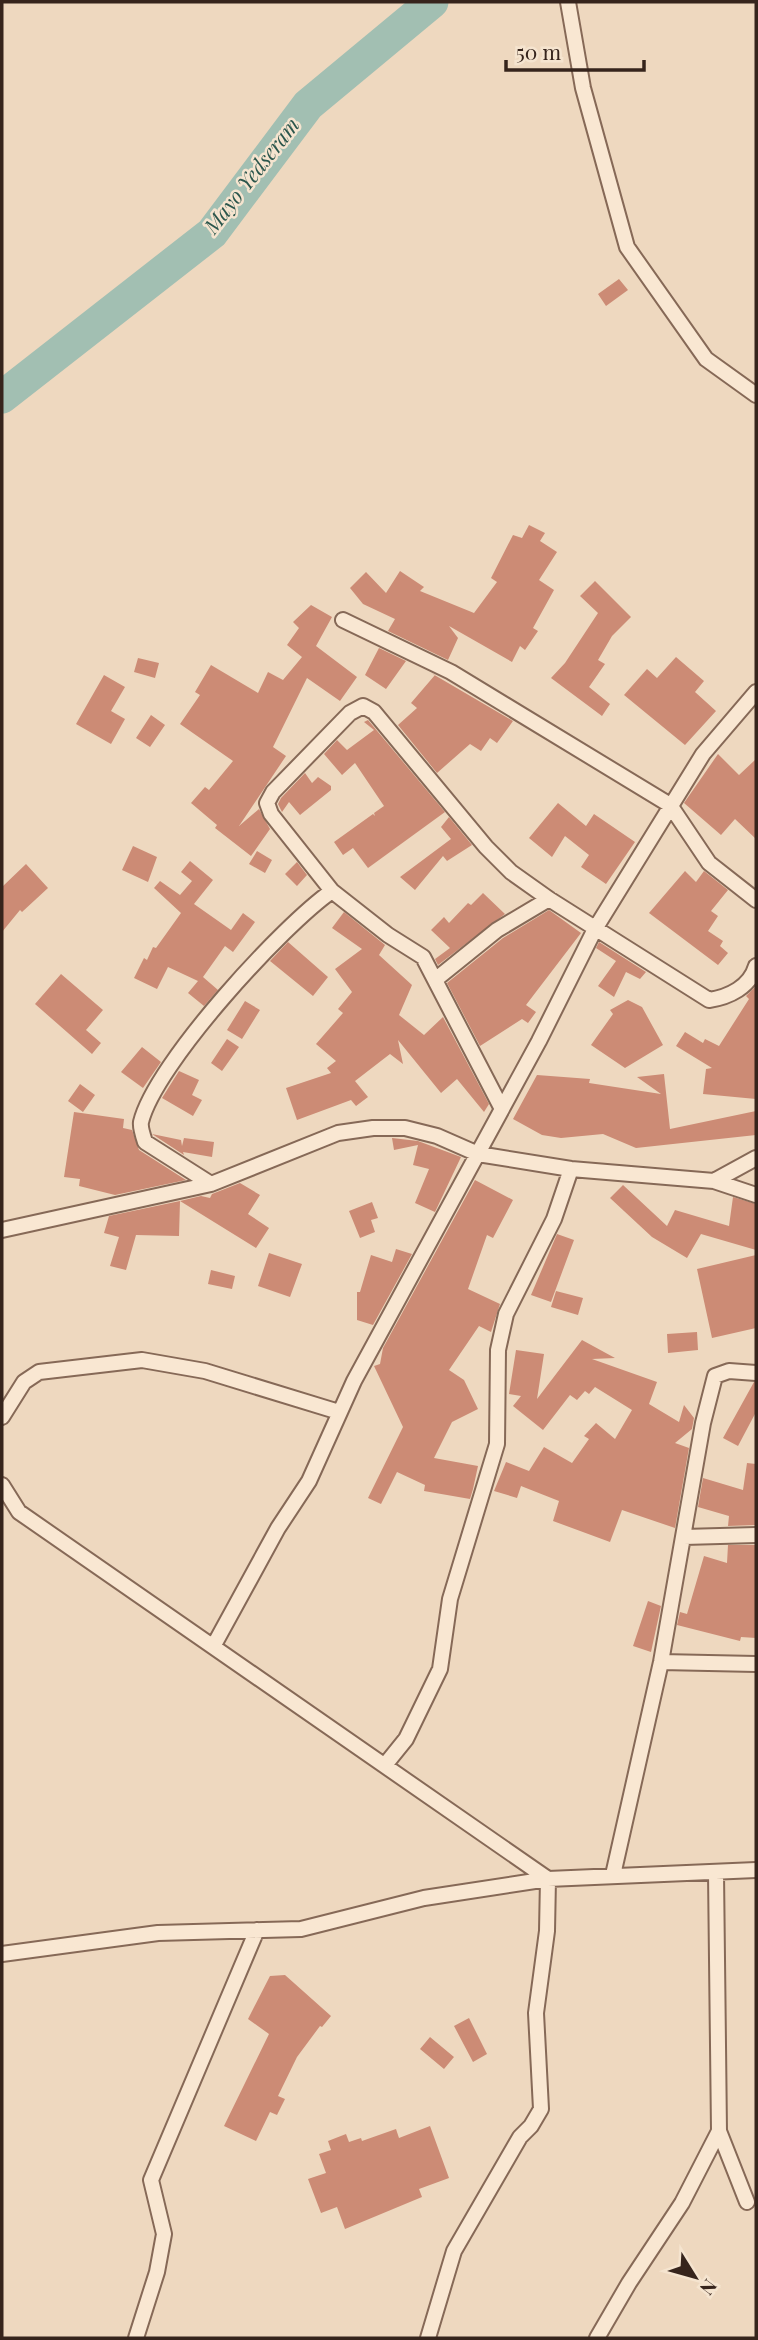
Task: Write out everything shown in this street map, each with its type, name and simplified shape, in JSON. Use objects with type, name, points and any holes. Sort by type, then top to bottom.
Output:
[{"type":"street","points":[[568,2],[583,88],[627,247],[706,359],[756,395]]},
{"type":"street","points":[[343,620],[452,672],[670,805],[709,863],[756,901]]},
{"type":"street","points":[[214,1645],[278,1528],[309,1481],[333,1433],[339,1412],[502,1109],[595,929],[703,754],[756,692]]},
{"type":"street","points":[[502,1109],[424,957],[388,935],[332,891],[271,814],[267,803],[273,792],[351,713],[363,706],[374,712],[486,847],[511,872],[549,899],[709,1000],[729,997],[755,973]]},
{"type":"street","points":[[211,1184],[145,1142],[141,1123],[162,1080],[252,966],[306,909],[332,891]]},
{"type":"street","points":[[435,980],[497,930],[549,899]]},
{"type":"street","points":[[2,1230],[211,1184],[338,1133],[373,1128],[405,1128],[437,1136],[478,1154],[571,1169],[714,1181],[756,1195]]},
{"type":"street","points":[[714,1181],[756,1158]]},
{"type":"street","points":[[385,1765],[406,1739],[440,1669],[450,1599],[497,1444],[496,1375],[506,1314],[554,1219],[571,1169]]},
{"type":"street","points":[[2,1416],[24,1382],[39,1371],[142,1360],[205,1371],[339,1412]]},
{"type":"street","points":[[613,1875],[660,1662],[703,1423],[715,1376],[729,1371],[756,1373]]},
{"type":"street","points":[[2,1485],[19,1511],[548,1879]]},
{"type":"street","points":[[684,1537],[756,1535]]},
{"type":"street","points":[[660,1662],[756,1664]]},
{"type":"street","points":[[2,1954],[158,1933],[301,1929],[424,1898],[548,1879],[756,1870]]},
{"type":"street","points":[[716,1873],[719,2131],[747,2202]]},
{"type":"street","points":[[428,2338],[454,2251],[520,2137],[531,2126],[541,2109],[536,2014],[547,1931],[548,1879]]},
{"type":"street","points":[[136,2338],[157,2272],[164,2234],[150,2180],[257,1930]]},
{"type":"street","points":[[600,2336],[682,2203],[719,2131]]},
{"type":"building","points":[[619,279],[628,290],[606,306],[598,294]]},
{"type":"building","points":[[529,525],[545,533],[540,541],[557,552],[539,580],[554,590],[533,628],[538,631],[525,650],[520,646],[512,662],[449,626],[458,638],[448,660],[388,631],[395,619],[363,604],[350,588],[366,572],[386,593],[400,571],[424,587],[420,591],[474,613],[497,582],[491,578],[513,535],[522,538]]},
{"type":"building","points":[[595,581],[631,617],[612,636],[598,660],[605,664],[589,687],[610,704],[602,716],[551,678],[565,663],[598,613],[580,596]]},
{"type":"building","points":[[311,605],[332,617],[316,646],[357,677],[340,701],[307,678],[273,747],[286,756],[239,826],[259,809],[270,829],[251,856],[215,828],[217,825],[191,803],[205,787],[209,790],[233,761],[180,724],[200,695],[195,692],[211,665],[258,693],[268,672],[283,680],[302,657],[287,645],[299,628],[293,622]]},
{"type":"building","points":[[379,648],[406,661],[386,689],[365,675]]},
{"type":"building","points":[[676,657],[704,681],[695,692],[716,711],[685,745],[624,695],[647,669],[657,678]]},
{"type":"building","points":[[138,658],[159,663],[155,678],[134,672]]},
{"type":"building","points":[[104,675],[125,687],[111,711],[125,719],[111,744],[76,724]]},
{"type":"building","points":[[435,675],[513,721],[497,743],[490,738],[481,751],[470,744],[437,773],[398,725],[417,708],[411,703]]},
{"type":"building","points":[[151,715],[165,725],[150,747],[136,738]]},
{"type":"building","points":[[368,720],[445,812],[368,868],[353,848],[343,855],[334,842],[373,814],[375,816],[374,813],[384,806],[355,763],[342,775],[324,754],[337,740],[347,750],[374,730],[364,722]]},
{"type":"building","points":[[718,754],[739,775],[756,759],[756,839],[735,819],[721,835],[684,803]]},
{"type":"building","points":[[305,773],[312,783],[318,777],[331,786],[331,790],[300,815],[289,802],[282,812],[278,804],[281,798]]},
{"type":"building","points":[[558,803],[586,826],[594,814],[635,842],[606,884],[581,867],[589,855],[565,836],[552,857],[529,838]]},
{"type":"building","points":[[449,817],[472,845],[447,861],[443,856],[415,890],[400,877],[451,839],[441,827]]},
{"type":"building","points":[[133,846],[157,857],[148,882],[122,870]]},
{"type":"building","points":[[257,851],[272,860],[265,873],[249,864]]},
{"type":"building","points":[[190,861],[213,880],[194,904],[231,930],[243,913],[255,922],[233,952],[225,946],[203,977],[218,990],[204,1006],[188,993],[198,981],[168,967],[157,989],[134,978],[144,958],[147,960],[153,947],[156,948],[181,913],[154,888],[160,881],[180,895],[192,881],[181,872]]},
{"type":"building","points":[[297,862],[307,875],[297,886],[285,874]]},
{"type":"building","points":[[26,864],[48,888],[22,912],[20,910],[2,932],[2,887]]},
{"type":"building","points":[[685,871],[696,882],[704,871],[728,890],[711,911],[718,916],[708,931],[723,941],[720,946],[728,953],[718,965],[649,913]]},
{"type":"building","points":[[483,893],[505,914],[438,965],[435,959],[450,948],[431,930],[444,917],[449,923],[468,903],[471,905]]},
{"type":"building","points":[[549,910],[581,933],[526,1005],[536,1012],[528,1023],[522,1019],[480,1046],[447,983],[503,938]]},
{"type":"building","points":[[344,912],[385,945],[379,955],[412,985],[399,1015],[424,1035],[443,1017],[489,1104],[484,1112],[457,1079],[441,1093],[398,1040],[403,1064],[390,1054],[355,1081],[368,1097],[356,1106],[351,1100],[297,1120],[286,1088],[331,1073],[327,1068],[336,1061],[316,1044],[343,1013],[338,1009],[352,992],[335,969],[362,949],[332,928]]},
{"type":"building","points":[[288,942],[328,977],[313,996],[270,961]]},
{"type":"building","points":[[599,942],[646,972],[640,979],[626,972],[614,997],[598,986],[616,961],[596,948]]},
{"type":"building","points":[[61,974],[103,1010],[86,1030],[101,1043],[92,1054],[35,1004]]},
{"type":"building","points":[[756,986],[756,1099],[703,1094],[706,1069],[712,1068],[676,1046],[685,1032],[703,1043],[705,1039],[719,1046],[749,999],[746,996]]},
{"type":"building","points":[[628,1000],[642,1007],[663,1045],[625,1068],[591,1045],[613,1014],[610,1010]]},
{"type":"building","points":[[245,1001],[260,1010],[242,1039],[227,1030]]},
{"type":"building","points":[[227,1039],[239,1047],[222,1071],[211,1063]]},
{"type":"building","points":[[142,1047],[161,1062],[143,1088],[121,1072]]},
{"type":"building","points":[[179,1071],[199,1080],[192,1095],[202,1100],[193,1116],[162,1098]]},
{"type":"building","points":[[664,1074],[670,1129],[756,1111],[756,1135],[636,1148],[603,1134],[561,1138],[542,1135],[513,1119],[537,1075],[590,1079],[589,1083],[661,1094],[637,1077]]},
{"type":"building","points":[[80,1084],[95,1095],[83,1112],[68,1101]]},
{"type":"building","points":[[74,1112],[124,1119],[123,1128],[132,1130],[139,1150],[186,1180],[115,1195],[79,1186],[80,1179],[64,1177]]},
{"type":"building","points":[[152,1134],[181,1140],[182,1146],[184,1138],[214,1142],[212,1157],[183,1152],[184,1155]]},
{"type":"building","points":[[392,1138],[418,1141],[461,1157],[435,1212],[415,1203],[429,1169],[413,1165],[418,1145],[394,1150]]},
{"type":"building","points":[[475,1180],[513,1200],[493,1238],[487,1235],[468,1289],[500,1304],[491,1332],[479,1326],[449,1370],[464,1380],[478,1409],[452,1422],[434,1458],[478,1466],[473,1489],[470,1499],[424,1491],[425,1485],[397,1472],[381,1504],[368,1498],[403,1427],[374,1366],[380,1364],[383,1348]]},
{"type":"building","points":[[240,1183],[260,1195],[248,1214],[269,1228],[256,1248],[180,1201],[201,1196],[210,1198],[212,1194]]},
{"type":"building","points":[[623,1185],[667,1226],[675,1210],[729,1226],[733,1197],[756,1204],[756,1250],[701,1234],[687,1258],[652,1237],[610,1198]]},
{"type":"building","points":[[180,1201],[179,1236],[136,1235],[126,1270],[110,1266],[119,1237],[104,1233],[109,1216]]},
{"type":"building","points":[[372,1202],[378,1218],[371,1220],[375,1232],[360,1238],[349,1211]]},
{"type":"building","points":[[557,1234],[574,1240],[551,1302],[531,1295]]},
{"type":"building","points":[[396,1249],[412,1254],[373,1325],[357,1320],[357,1292],[360,1292],[371,1255],[392,1262]]},
{"type":"building","points":[[269,1253],[302,1264],[290,1297],[258,1286]]},
{"type":"building","points":[[756,1255],[756,1328],[712,1338],[697,1269]]},
{"type":"building","points":[[211,1270],[235,1276],[232,1289],[208,1284]]},
{"type":"building","points":[[556,1291],[583,1298],[578,1315],[551,1307]]},
{"type":"building","points":[[697,1332],[698,1350],[668,1353],[667,1334]]},
{"type":"building","points":[[582,1340],[615,1358],[592,1359],[657,1382],[649,1404],[679,1422],[684,1405],[694,1418],[692,1429],[675,1443],[689,1448],[675,1528],[622,1510],[610,1542],[553,1521],[559,1501],[521,1486],[517,1498],[494,1491],[506,1462],[529,1471],[544,1447],[572,1463],[589,1439],[584,1436],[596,1423],[615,1439],[632,1410],[595,1387],[589,1394],[585,1391],[577,1400],[570,1395],[543,1430],[513,1406],[521,1396],[509,1394],[516,1350],[544,1354],[537,1399]]},
{"type":"building","points":[[754,1382],[756,1412],[738,1446],[723,1438]]},
{"type":"building","points":[[747,1463],[756,1464],[756,1525],[728,1526],[729,1516],[698,1507],[703,1478],[743,1490]]},
{"type":"building","points":[[728,1545],[756,1545],[756,1638],[741,1637],[740,1641],[677,1625],[680,1612],[687,1614],[704,1556],[727,1563]]},
{"type":"building","points":[[648,1601],[661,1606],[651,1652],[633,1646]]},
{"type":"building","points":[[285,1975],[331,2016],[297,2057],[278,2096],[285,2099],[277,2115],[270,2112],[256,2141],[224,2126],[269,2034],[248,2019],[270,1976]]},
{"type":"building","points":[[469,2018],[487,2054],[473,2062],[454,2026]]},
{"type":"building","points":[[430,2037],[454,2057],[444,2069],[420,2049]]},
{"type":"building","points":[[430,2126],[449,2178],[419,2189],[422,2197],[345,2229],[337,2207],[321,2213],[308,2179],[326,2173],[319,2154],[331,2150],[328,2141],[346,2134],[349,2142],[361,2138],[362,2141],[396,2129],[399,2138]]},
{"type":"waterway","name":"Mayo Yedseram","points":[[2,397],[212,233],[308,105],[432,2]]}]
